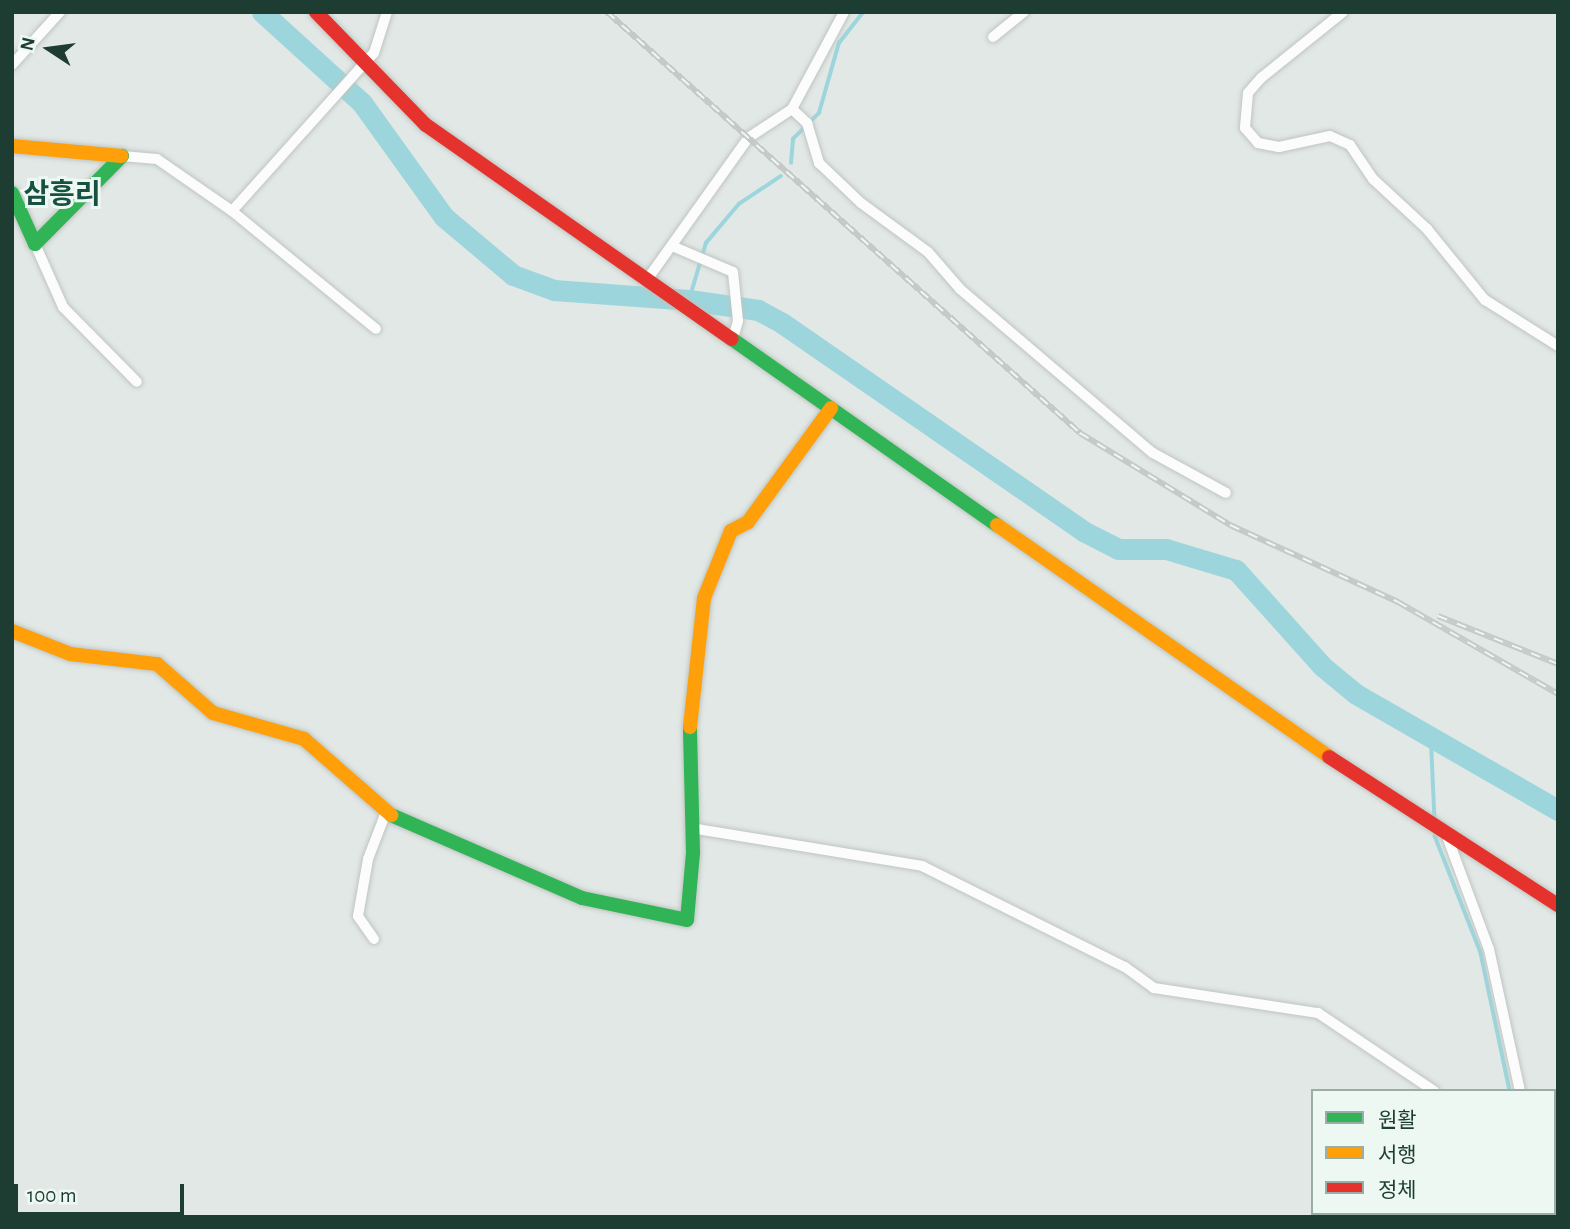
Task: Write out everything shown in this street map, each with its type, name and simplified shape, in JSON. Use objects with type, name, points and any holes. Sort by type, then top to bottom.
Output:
[{"type":"street","points":[[12,65],[60,12]]},
{"type":"street","points":[[316,12],[364,65],[426,125],[654,281],[831,408],[1448,839],[1558,905]]},
{"type":"street","points":[[232,211],[364,65],[387,12]]},
{"type":"street","points":[[654,281],[672,246],[748,138],[792,109],[844,12]]},
{"type":"street","points":[[993,37],[1024,12]]},
{"type":"street","points":[[1343,12],[1261,78],[1248,93],[1245,128],[1258,143],[1279,147],[1330,136],[1350,145],[1373,179],[1427,229],[1485,300],[1558,346]]},
{"type":"street","points":[[792,109],[807,123],[819,163],[861,204],[928,252],[960,289],[1153,453],[1226,493]]},
{"type":"street","points":[[12,146],[157,159],[232,211],[376,329]]},
{"type":"street","points":[[35,244],[122,156]]},
{"type":"street","points":[[12,193],[16,215],[35,244],[63,307],[137,382]]},
{"type":"street","points":[[672,246],[733,272],[738,321],[733,338]]},
{"type":"street","points":[[12,631],[70,654],[157,664],[213,713],[304,739],[386,812],[518,875],[582,898],[687,920],[691,828],[689,708],[704,598],[731,531],[748,522],[831,408]]},
{"type":"street","points":[[373,939],[358,916],[368,859],[386,812]]},
{"type":"street","points":[[691,828],[922,866],[1125,967],[1154,988],[1318,1013],[1431,1089]]},
{"type":"street","points":[[1448,839],[1489,949],[1520,1089]]},
{"type":"waterway","points":[[262,12],[362,103],[444,217],[513,275],[554,290],[689,300],[758,310],[782,323],[1083,531],[1118,549],[1166,549],[1236,570],[1322,666],[1356,694],[1558,810]]},
{"type":"waterway","points":[[791,163],[793,139],[819,113],[839,43],[863,12]]},
{"type":"waterway","points":[[689,300],[706,243],[739,204],[781,176]]},
{"type":"waterway","points":[[1431,732],[1435,821]]},
{"type":"waterway","points":[[1435,836],[1481,953],[1510,1089]]},
{"type":"railway","points":[[607,12],[1080,433],[1230,525],[1398,602],[1558,694]]},
{"type":"railway","points":[[1438,616],[1558,664]]},
{"type":"traffic: fast","points":[[12,193],[35,244],[122,156]]},
{"type":"traffic: fast","points":[[732,339],[997,525]]},
{"type":"traffic: fast","points":[[391,815],[582,898],[687,920],[693,853],[690,727]]},
{"type":"traffic: slow","points":[[12,146],[122,156]]},
{"type":"traffic: slow","points":[[690,727],[704,598],[731,531],[748,522],[831,408]]},
{"type":"traffic: slow","points":[[997,525],[1329,757]]},
{"type":"traffic: slow","points":[[12,631],[70,654],[157,664],[213,713],[304,739],[391,815]]},
{"type":"traffic: jam","points":[[316,12],[426,125],[732,339]]},
{"type":"traffic: jam","points":[[1329,757],[1558,905]]},
{"type":"district","name":"삼흥리","points":[[62,195]]}]
